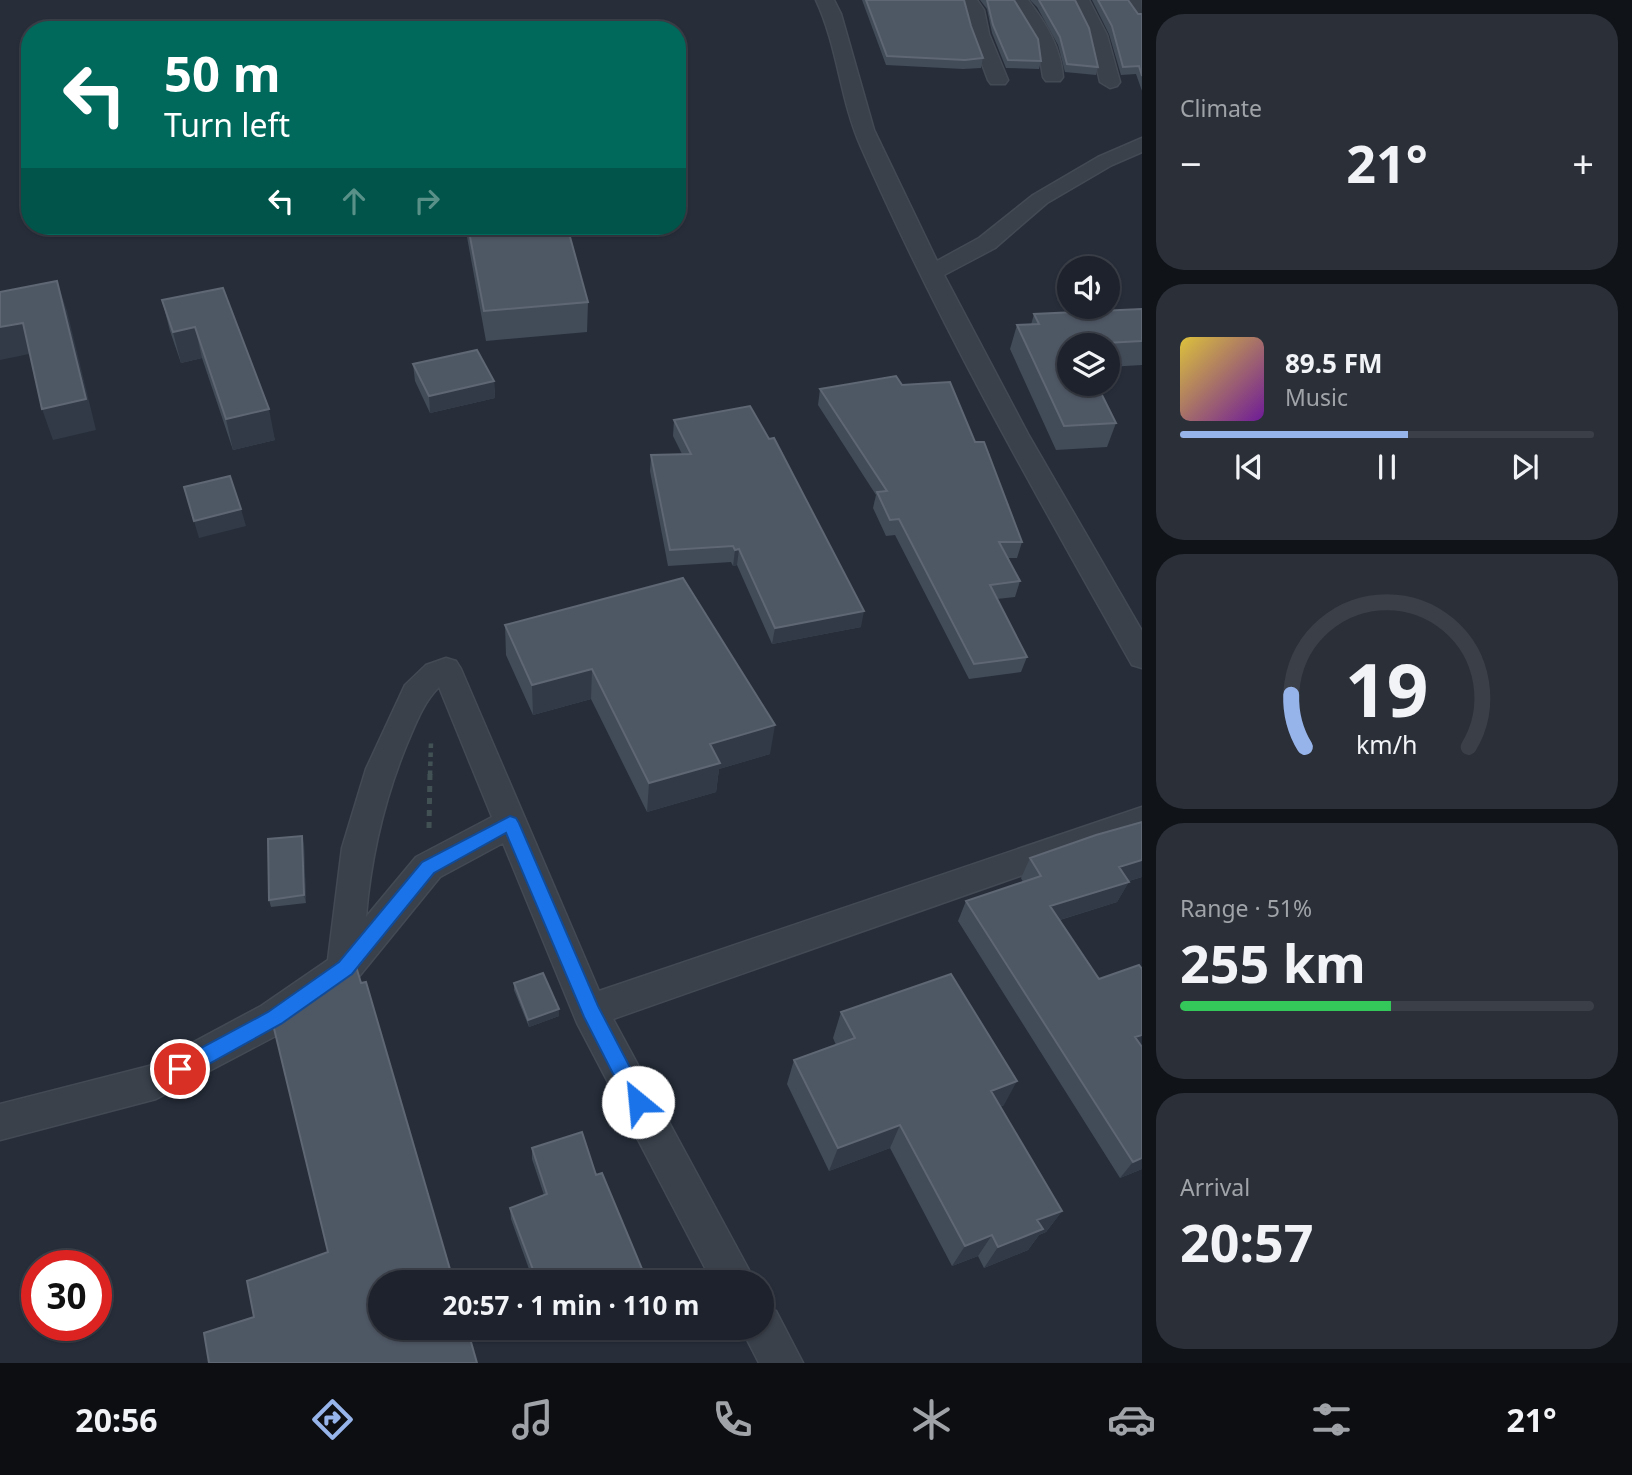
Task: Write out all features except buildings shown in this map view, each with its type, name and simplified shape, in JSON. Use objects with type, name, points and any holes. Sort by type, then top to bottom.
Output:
[{"type":"street","points":[[825,0],[836,20],[847,55],[856,108],[899,205],[1021,446],[1142,657]]},
{"type":"street","points":[[968,0],[975,10],[980,34],[998,80]]},
{"type":"street","points":[[1019,0],[1034,19],[1054,66],[1053,77]]},
{"type":"street","points":[[1080,0],[1098,35],[1110,82]]},
{"type":"street","points":[[1132,0],[1142,15]]},
{"type":"street","points":[[933,272],[987,243],[1040,199],[1105,161],[1142,144]]},
{"type":"street","points":[[345,968],[358,858],[367,811],[388,751],[411,700],[422,683],[433,673],[446,669],[590,1011],[729,1270]]},
{"type":"street","points":[[590,1011],[1142,820]]},
{"type":"street","points":[[0,1122],[156,1082],[274,1018],[345,968],[428,867],[510,823]]},
{"type":"street","points":[[769,1340],[782,1363]]},
{"type":"path","points":[[428,867],[433,673]]},
{"type":"route","points":[[180,1069],[274,1018],[345,968],[428,867],[510,823],[590,1011],[638,1102]]}]
